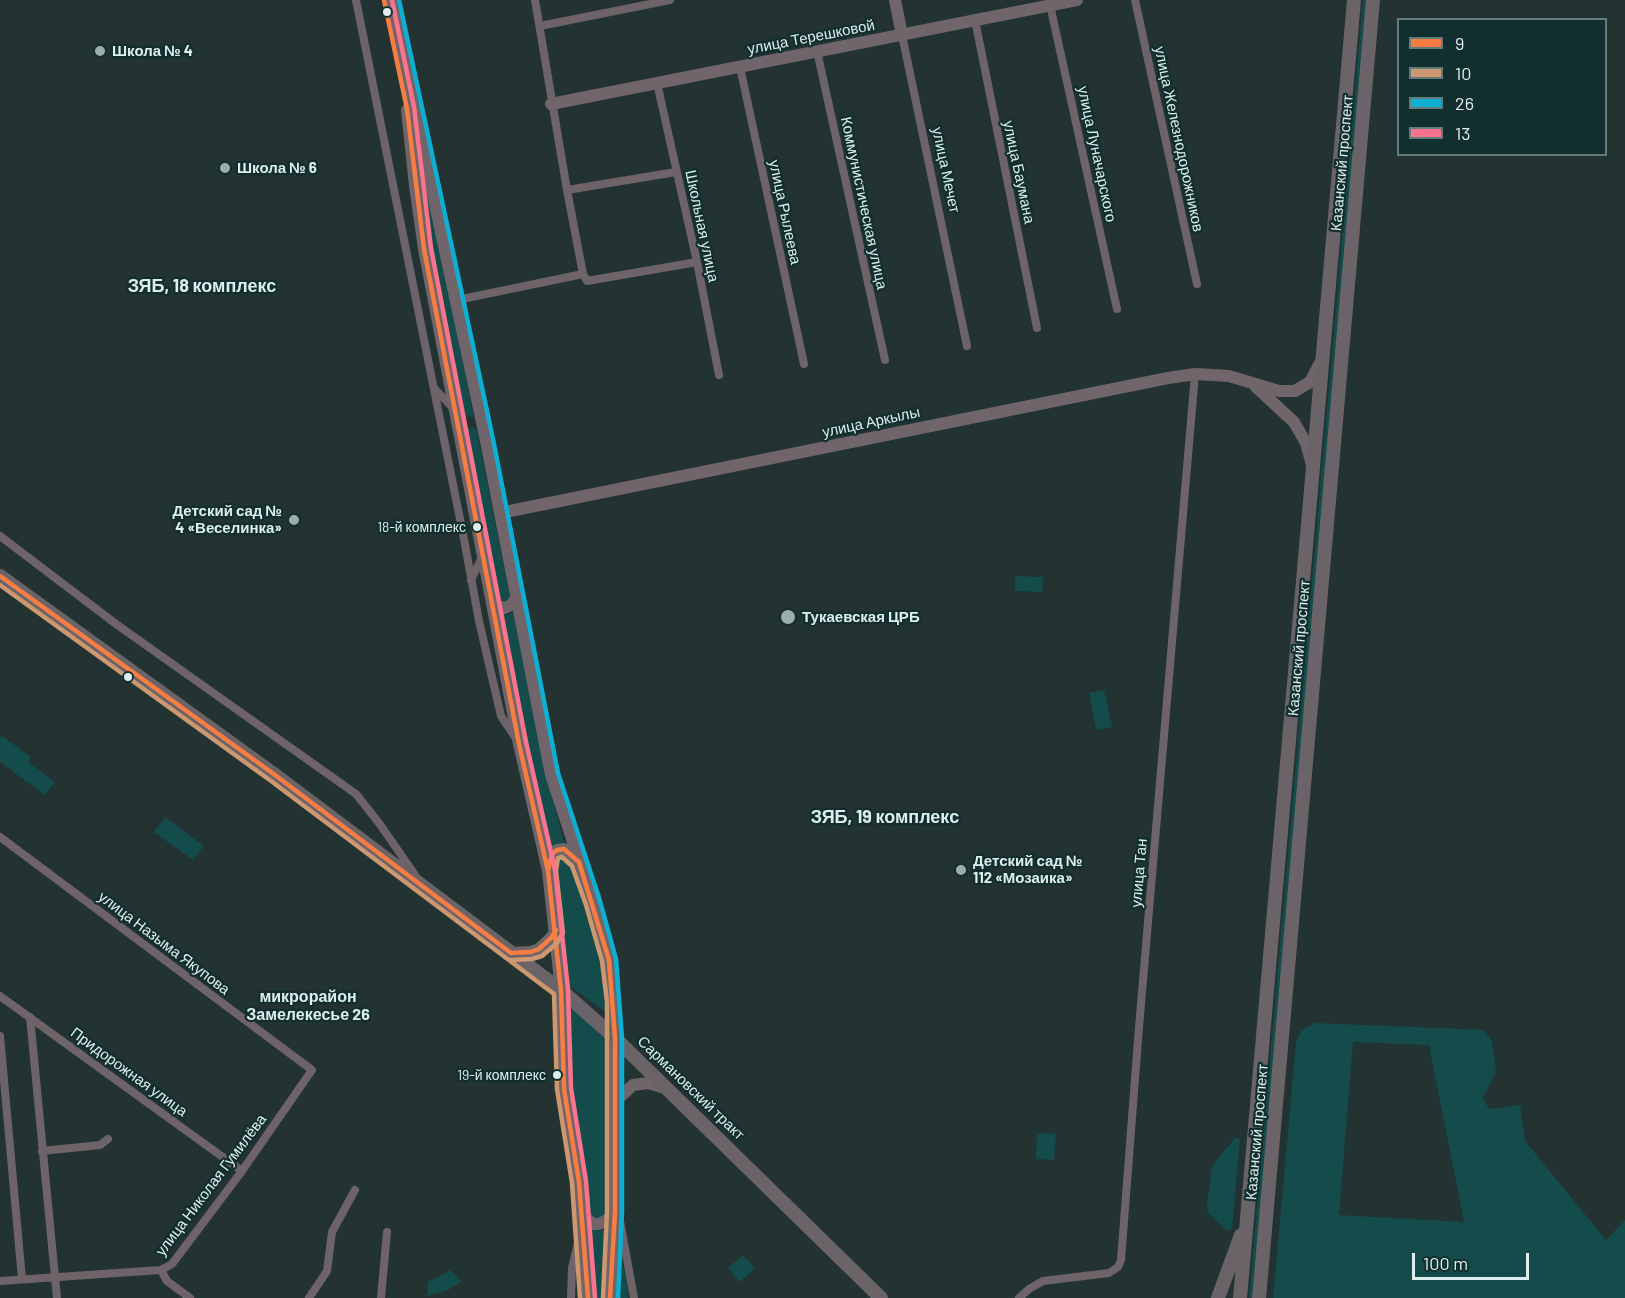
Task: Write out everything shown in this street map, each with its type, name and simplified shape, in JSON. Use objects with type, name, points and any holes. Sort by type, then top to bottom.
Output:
[{"type":"main road","points":[[384,0],[407,108],[424,249],[519,744],[548,871],[561,990],[564,1089],[582,1209],[588,1298]]},
{"type":"main road","points":[[392,0],[417,125],[457,300],[551,775],[609,960],[615,1038],[615,1211],[610,1298]]},
{"type":"main road","name":"улица Мечет","points":[[894,0],[902,35]]},
{"type":"main road","name":"улица Терешковой","points":[[551,104],[1077,0]]},
{"type":"main road","name":"Казанский проспект","points":[[1240,1298],[1354,0]]},
{"type":"main road","name":"Казанский проспект","points":[[1259,1298],[1373,0]]},
{"type":"main road","name":"улица Аркылы","points":[[500,513],[939,423],[1195,374],[1229,376],[1279,391],[1295,391],[1310,382],[1321,361]]},
{"type":"main road","points":[[1250,382],[1276,403],[1294,422],[1306,443],[1313,471]]},
{"type":"main road","points":[[460,432],[469,422],[476,422],[482,427]]},
{"type":"main road","name":"Сармановский тракт","points":[[0,576],[275,775],[561,990],[615,1038],[747,1165],[881,1298]]},
{"type":"main road","points":[[491,597],[498,606],[505,608],[517,597]]},
{"type":"main road","points":[[548,871],[552,854],[558,850],[564,849],[570,852],[579,862]]},
{"type":"main road","points":[[511,952],[531,952],[540,949],[556,930]]},
{"type":"main road","points":[[615,1102],[633,1085],[648,1083],[665,1088]]},
{"type":"main road","points":[[582,1209],[587,1219],[593,1224],[604,1223],[615,1211]]},
{"type":"main road","points":[[1218,1298],[1247,1219]]},
{"type":"street","points":[[356,0],[479,621],[501,716],[519,744]]},
{"type":"street","points":[[535,0],[551,104],[585,278]]},
{"type":"street","points":[[540,26],[670,0]]},
{"type":"street","name":"улица Железнодорожников","points":[[1135,0],[1197,284]]},
{"type":"street","name":"улица Луначарского","points":[[1050,5],[1117,309]]},
{"type":"street","name":"улица Баумана","points":[[975,20],[1037,328]]},
{"type":"street","name":"улица Мечет","points":[[902,35],[967,346]]},
{"type":"street","name":"Коммунистическая улица","points":[[817,51],[885,360]]},
{"type":"street","name":"улица Рылеева","points":[[740,67],[804,364]]},
{"type":"street","name":"Школьная улица","points":[[657,83],[697,262],[719,375]]},
{"type":"street","points":[[567,190],[676,172]]},
{"type":"street","points":[[457,300],[697,262]]},
{"type":"street","name":"улица Тан","points":[[1019,1298],[1043,1281],[1109,1273],[1118,1267],[1121,1260],[1195,374]]},
{"type":"street","points":[[434,388],[456,411]]},
{"type":"street","points":[[0,536],[116,624],[356,794],[422,886]]},
{"type":"street","points":[[471,580],[483,554]]},
{"type":"street","name":"улица Назыма Якупова","points":[[0,837],[312,1070]]},
{"type":"street","name":"Придорожная улица","points":[[0,996],[242,1170]]},
{"type":"street","points":[[30,1017],[57,1298]]},
{"type":"street","points":[[0,1036],[22,1279]]},
{"type":"street","name":"улица Николая Гумилёва","points":[[0,1281],[161,1270],[172,1264],[312,1070]]},
{"type":"street","points":[[42,1151],[100,1145],[108,1139]]},
{"type":"street","points":[[309,1298],[327,1271],[332,1232],[355,1190]]},
{"type":"street","points":[[614,1190],[633,1296]]},
{"type":"street","points":[[571,1298],[572,1268],[582,1223]]},
{"type":"street","points":[[381,1298],[387,1232]]},
{"type":"street","points":[[161,1270],[167,1281],[190,1298]]},
{"type":"shaded area","points":[[1363,0],[1367,0],[1254,1298],[1249,1298]]},
{"type":"shaded area","points":[[413,119],[474,418],[469,416],[462,421],[422,216]]},
{"type":"shaded area","points":[[469,427],[477,431],[510,598],[501,602],[497,597],[464,432]]},
{"type":"shaded area","points":[[1015,576],[1043,577],[1042,592],[1015,591]]},
{"type":"shaded area","points":[[513,612],[547,777],[565,846],[548,850],[500,614],[507,615]]},
{"type":"shaded area","points":[[1104,690],[1112,727],[1096,730],[1089,693]]},
{"type":"shaded area","points":[[2,736],[31,757],[28,762],[55,782],[45,795],[0,762],[0,738]]},
{"type":"shaded area","points":[[165,817],[204,846],[193,860],[154,832]]},
{"type":"shaded area","points":[[563,856],[570,860],[574,869],[606,976],[610,1015],[567,984],[553,869],[557,858]]},
{"type":"shaded area","points":[[569,1004],[610,1044],[610,1213],[601,1221],[591,1216],[589,1209],[572,1085]]},
{"type":"shaded area","points":[[1314,1023],[1484,1030],[1492,1041],[1496,1072],[1483,1098],[1489,1109],[1520,1105],[1525,1141],[1606,1240],[1625,1220],[1625,1298],[1273,1298],[1296,1042],[1301,1031]],"holes":[[[1353,1042],[1429,1045],[1464,1222],[1339,1215]]]},
{"type":"shaded area","points":[[1037,1133],[1056,1134],[1054,1160],[1036,1159]]},
{"type":"shaded area","points":[[1236,1137],[1240,1140],[1232,1229],[1227,1231],[1208,1213],[1207,1205],[1212,1166]]},
{"type":"shaded area","points":[[611,1227],[607,1298],[595,1298],[591,1258],[592,1229],[601,1231]]},
{"type":"shaded area","points":[[618,1240],[627,1283],[628,1298],[614,1298]]},
{"type":"shaded area","points":[[743,1255],[755,1269],[739,1282],[728,1268]]},
{"type":"shaded area","points":[[450,1270],[462,1281],[448,1290],[427,1296],[428,1282]]},
{"type":"transit line","name":"9","points":[[384,0],[407,109],[424,249],[519,744],[548,871],[561,990],[564,1089],[579,1182],[588,1298]]},
{"type":"transit line","name":"13","points":[[392,0],[414,107],[431,248],[526,742],[555,870],[568,989],[571,1088],[586,1181],[595,1297]]},
{"type":"transit line","name":"26","points":[[399,0],[493,439],[558,773],[600,901],[616,959],[622,1038],[622,1211],[618,1298]]},
{"type":"transit line","name":"9","points":[[0,576],[275,775],[511,953],[531,952],[539,949],[556,930]]},
{"type":"transit line","name":"10","points":[[0,585],[271,781],[554,994],[557,1089],[572,1183],[580,1298]]},
{"type":"transit line","name":"9","points":[[548,871],[552,854],[557,850],[564,849],[579,862],[609,960],[615,1038],[615,1211],[610,1298]]},
{"type":"transit line","name":"10","points":[[511,960],[542,956],[557,943],[563,933],[556,871],[558,858],[562,857],[572,866],[586,905],[602,961],[607,1002],[607,1211],[603,1298]]},
{"type":"place","name":"Школа № 4","points":[[100,51]]},
{"type":"place","name":"Школа № 6","points":[[225,168]]},
{"type":"place","name":"Детский сад № 4 «Веселинка»","points":[[294,520]]},
{"type":"place","name":"18-й комплекс","points":[[477,527]]},
{"type":"place","name":"Тукаевская ЦРБ","points":[[788,617]]},
{"type":"place","name":"Детский сад № 112 «Мозаика»","points":[[961,870]]},
{"type":"place","name":"19-й комплекс","points":[[557,1075]]},
{"type":"district","name":"ЗЯБ, 18 комплекс","points":[[202,286]]},
{"type":"district","name":"ЗЯБ, 19 комплекс","points":[[885,817]]},
{"type":"district","name":"микрорайон Замелекесье 26","points":[[308,1006]]}]
